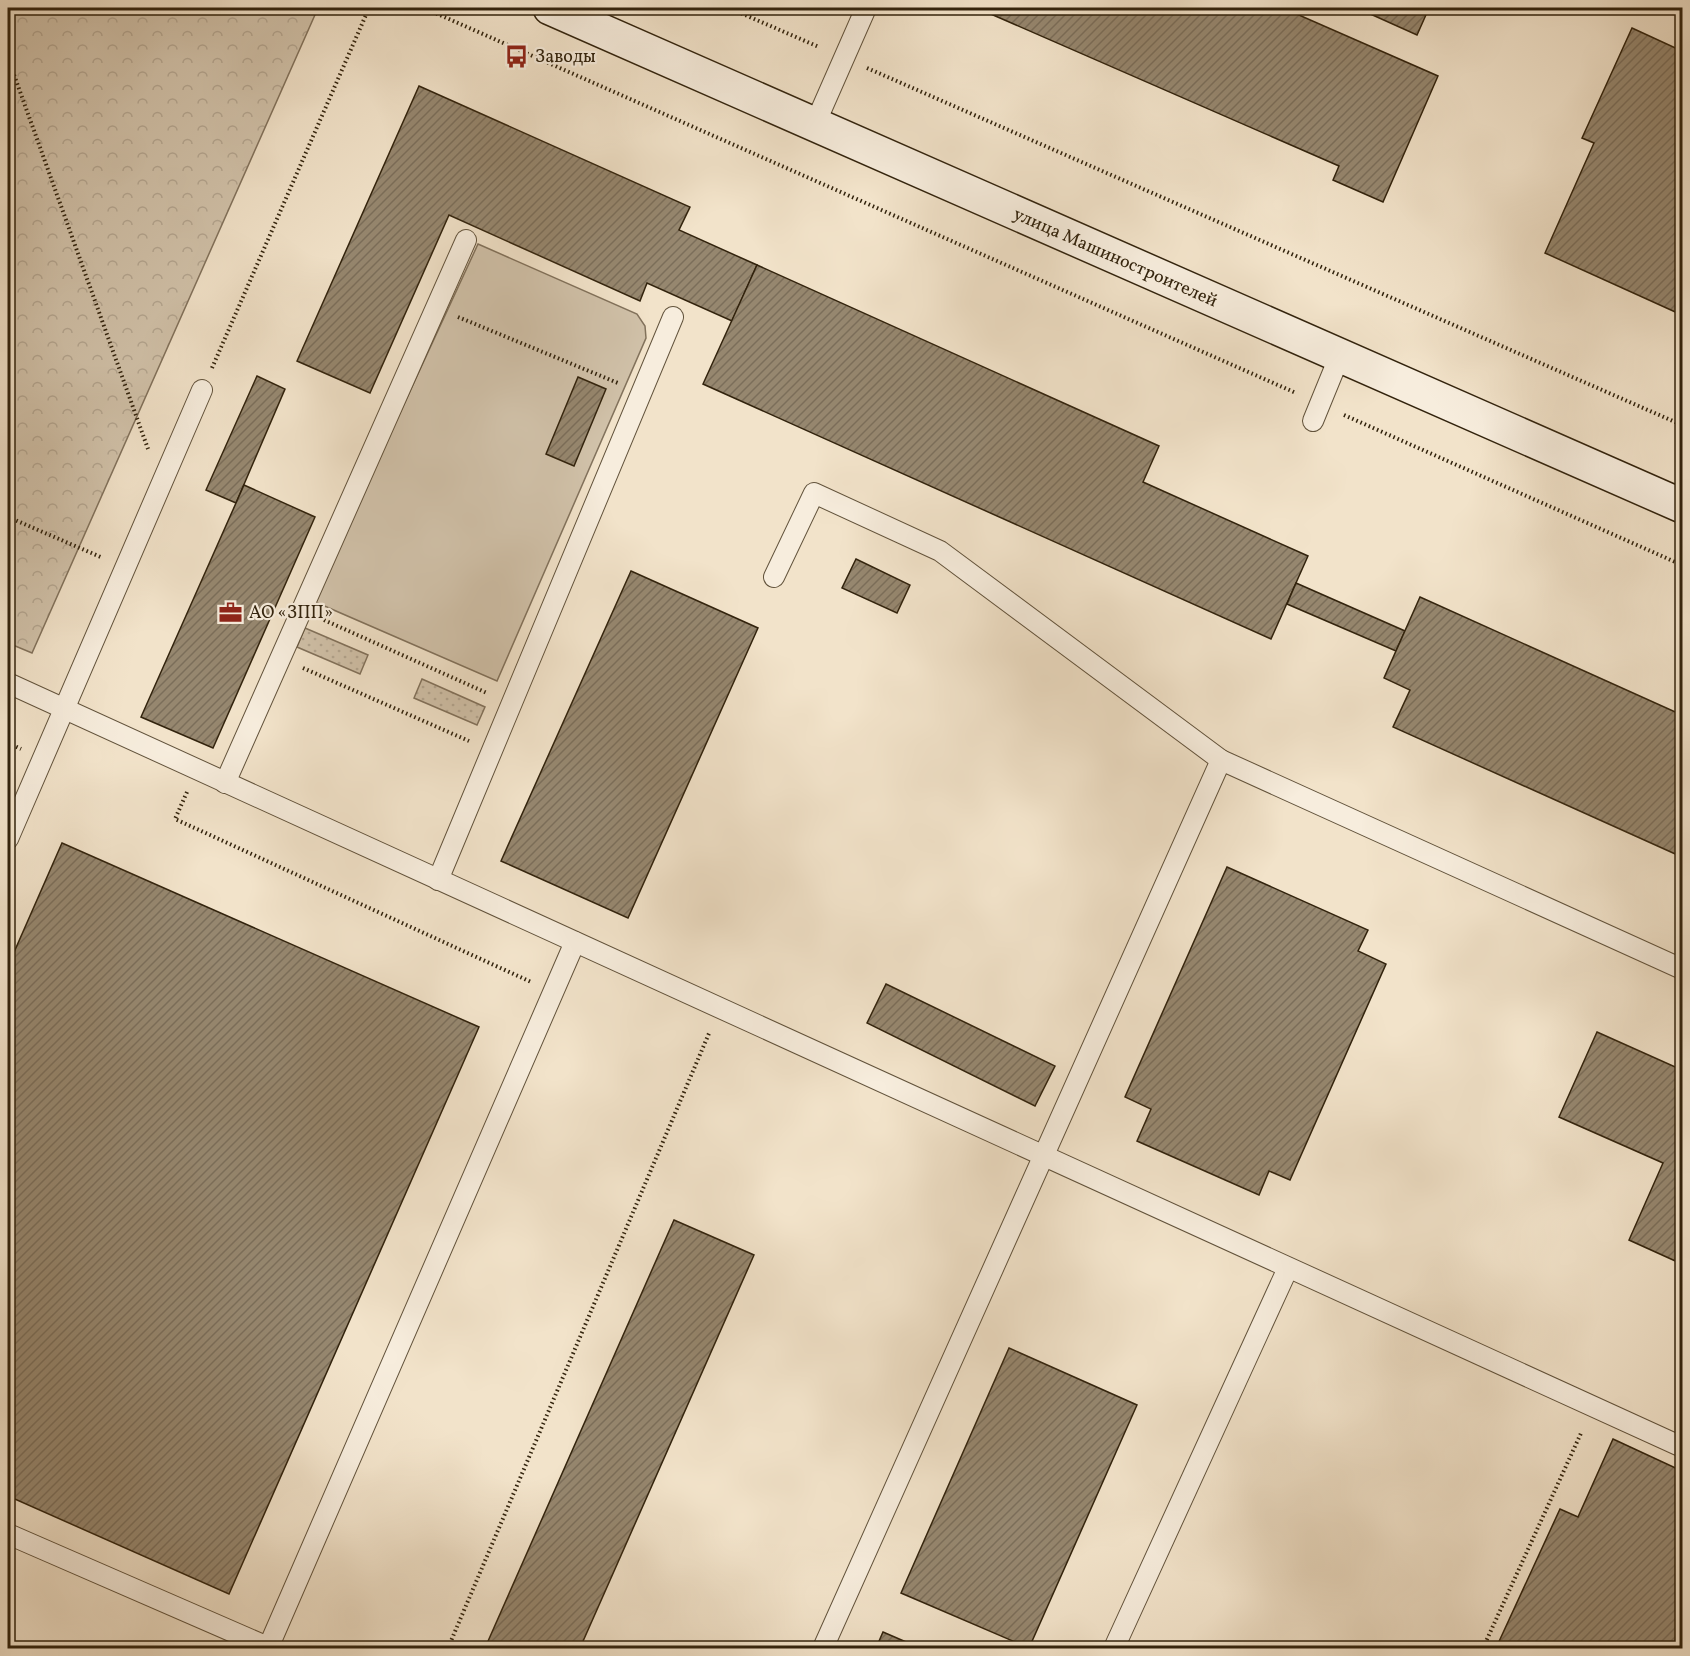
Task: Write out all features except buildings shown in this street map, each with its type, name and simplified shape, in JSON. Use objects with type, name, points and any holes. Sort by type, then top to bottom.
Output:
[{"type":"main road","name":"улица Машиностроителей","points":[[550,8],[1683,506]]},
{"type":"lane","points":[[815,124],[867,8]]},
{"type":"lane","points":[[225,783],[466,240]]},
{"type":"lane","points":[[438,880],[673,317]]},
{"type":"lane","points":[[1316,412],[1340,355]]},
{"type":"lane","points":[[8,839],[202,390]]},
{"type":"lane","points":[[774,577],[814,493],[940,551],[1221,760],[1683,969]]},
{"type":"lane","points":[[8,683],[1683,1447]]},
{"type":"lane","points":[[823,1648],[1221,760]]},
{"type":"lane","points":[[8,1534],[269,1648],[575,942]]},
{"type":"lane","points":[[1114,1648],[1288,1268]]},
{"type":"path","points":[[202,390],[369,8]]},
{"type":"path","points":[[424,8],[1316,412],[1683,565]]},
{"type":"path","points":[[729,8],[1683,425]]},
{"type":"path","points":[[8,58],[161,485]]},
{"type":"path","points":[[436,308],[642,393]]},
{"type":"path","points":[[8,517],[125,567]]},
{"type":"path","points":[[302,610],[512,704]]},
{"type":"path","points":[[281,658],[492,752]]},
{"type":"path","points":[[197,770],[175,819],[554,992]]},
{"type":"path","points":[[448,1648],[719,1008]]},
{"type":"path","points":[[1483,1648],[1593,1407]]},
{"type":"green space","points":[[8,8],[318,8],[32,653],[8,643]]},
{"type":"green space","points":[[478,244],[637,314],[645,326],[646,338],[497,681],[313,601]]},
{"type":"green space","points":[[305,628],[368,655],[360,674],[297,647]]},
{"type":"green space","points":[[422,679],[485,707],[477,725],[414,698]]},
{"type":"place","name":"Заводы","points":[[517,56]]},
{"type":"place","name":"АО «ЗПП»","points":[[231,612]]}]
